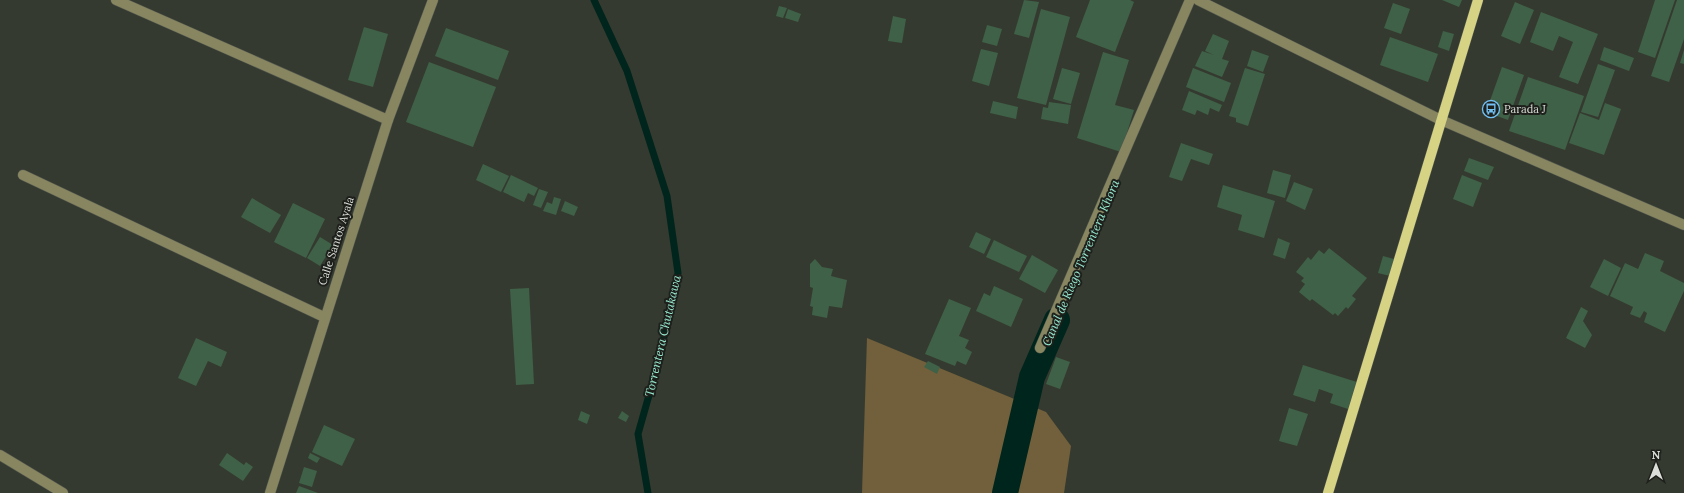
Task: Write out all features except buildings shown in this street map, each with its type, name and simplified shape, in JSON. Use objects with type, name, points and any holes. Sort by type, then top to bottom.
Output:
[{"type":"main road","points":[[1328,493],[1478,0]]},
{"type":"street","points":[[116,0],[388,120]]},
{"type":"street","name":"Calle Santos Ayala","points":[[270,493],[324,317],[388,120],[433,0]]},
{"type":"street","points":[[1040,348],[1190,0]]},
{"type":"street","points":[[1198,0],[1441,120],[1684,225]]},
{"type":"street","points":[[23,175],[324,317]]},
{"type":"street","points":[[0,455],[63,493]]},
{"type":"shaded area","points":[[867,338],[1046,412],[1071,446],[1064,493],[862,493]]},
{"type":"waterway","name":"Torrentera Chutakawa","points":[[594,0],[627,71],[667,196],[678,273],[659,360],[638,434],[648,493]]},
{"type":"waterway","name":"Canal de Riego Torrentera Khora","points":[[1005,493],[1032,377],[1057,320]]},
{"type":"place","name":"Parada J","points":[[1491,109]]}]
